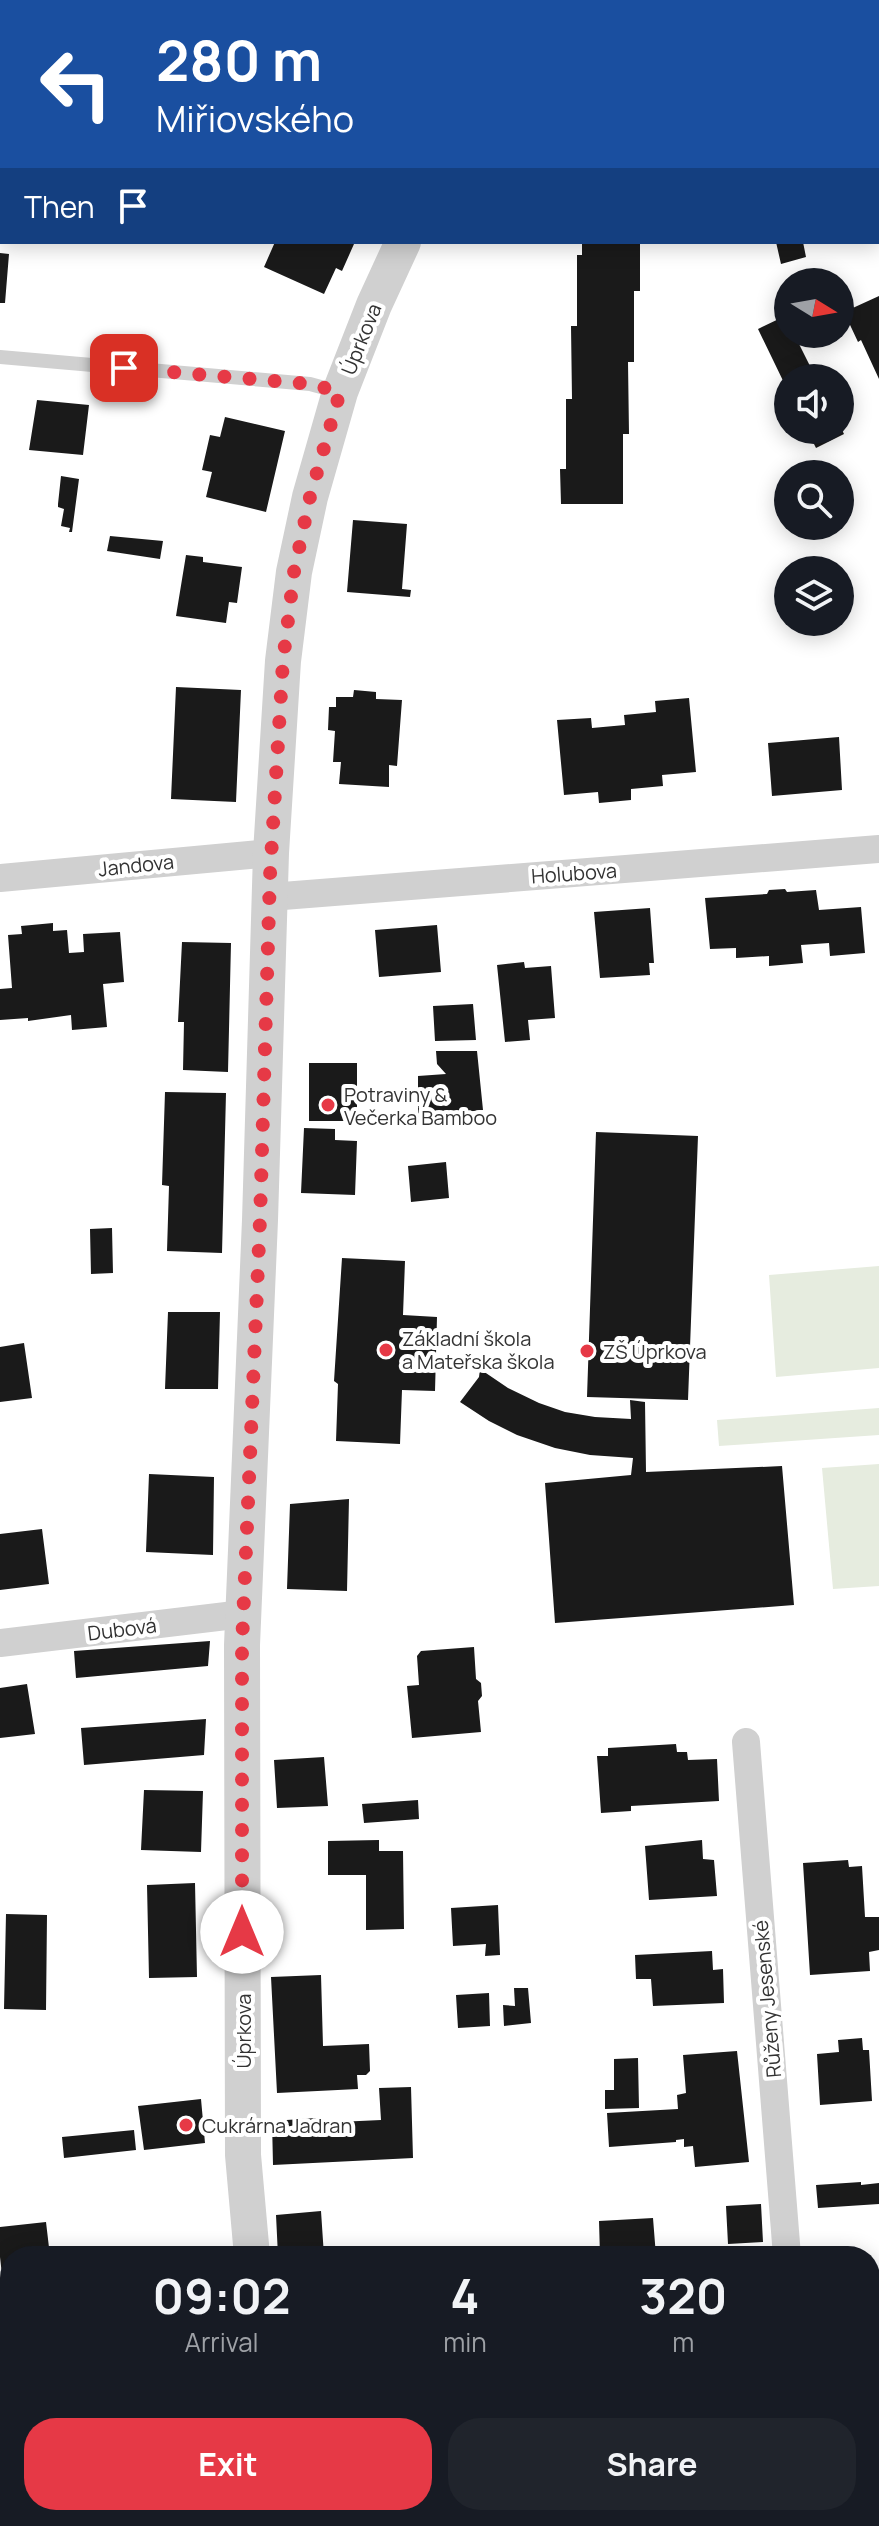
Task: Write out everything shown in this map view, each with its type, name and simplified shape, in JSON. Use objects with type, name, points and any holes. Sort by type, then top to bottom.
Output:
[{"type":"street","name":"Úprkova","points":[[251,2246],[243,2155],[243,1614],[261,1204],[271,853],[283,661],[294,572],[310,497],[340,392],[402,244]]},
{"type":"street","name":"Holubova","points":[[270,897],[879,849]]},
{"type":"street","name":"Jandova","points":[[0,878],[271,853]]},
{"type":"street","name":"Dubová","points":[[0,1643],[243,1614]]},
{"type":"street","name":"Růženy Jesenské","points":[[746,1742],[786,2246]]},
{"type":"lane","points":[[0,357],[310,384],[340,392]]},
{"type":"shaded area","points":[[879,1266],[879,1368],[776,1377],[769,1275]]},
{"type":"shaded area","points":[[879,1408],[879,1435],[719,1446],[717,1420]]},
{"type":"shaded area","points":[[879,1464],[879,1586],[833,1589],[822,1468]]},
{"type":"building","points":[[274,244],[354,244],[342,271],[336,268],[324,294],[264,267]]},
{"type":"building","points":[[582,244],[640,244],[640,291],[634,291],[634,362],[628,362],[629,434],[623,434],[623,504],[561,504],[560,469],[566,469],[566,399],[572,399],[571,326],[577,326],[577,255],[582,255]]},
{"type":"building","points":[[776,244],[803,244],[806,257],[781,264]]},
{"type":"building","points":[[0,253],[9,254],[5,303],[0,303]]},
{"type":"building","points":[[879,296],[879,379],[861,340],[858,342],[854,333],[854,307]]},
{"type":"building","points":[[774,321],[774,348],[801,348],[809,364],[775,364],[758,329]]},
{"type":"building","points":[[37,400],[89,405],[83,455],[29,450]]},
{"type":"building","points":[[225,417],[285,431],[266,512],[206,497],[212,472],[202,470],[210,435],[220,437]]},
{"type":"building","points":[[61,476],[79,479],[72,532],[69,532],[70,528],[61,526],[64,509],[58,504]]},
{"type":"building","points":[[353,520],[407,524],[402,589],[411,590],[410,597],[347,592]]},
{"type":"building","points":[[110,536],[163,541],[160,559],[107,551]]},
{"type":"building","points":[[186,555],[203,557],[203,562],[242,567],[237,603],[229,602],[226,623],[176,616]]},
{"type":"building","points":[[176,687],[241,690],[236,802],[171,799]]},
{"type":"building","points":[[354,690],[376,692],[376,699],[402,700],[397,766],[389,765],[389,787],[339,784],[341,762],[333,762],[335,731],[328,730],[329,707],[336,707],[336,697],[353,697]]},
{"type":"building","points":[[689,698],[696,772],[662,775],[663,786],[631,789],[631,800],[599,803],[598,792],[564,795],[557,720],[591,718],[592,728],[625,725],[624,715],[656,712],[655,701]]},
{"type":"building","points":[[839,737],[842,790],[772,796],[768,743]]},
{"type":"building","points":[[785,889],[787,892],[816,890],[819,910],[861,907],[865,953],[830,956],[829,943],[801,945],[803,963],[769,966],[769,956],[736,958],[736,948],[710,949],[705,898],[767,894],[769,890]]},
{"type":"building","points":[[650,908],[654,963],[649,963],[650,975],[600,978],[594,912]]},
{"type":"building","points":[[53,923],[53,931],[67,930],[69,953],[84,952],[83,934],[120,932],[124,982],[103,984],[107,1027],[72,1030],[71,1015],[28,1021],[28,1018],[0,1020],[0,989],[12,988],[8,935],[22,934],[21,926]]},
{"type":"building","points":[[437,925],[441,972],[379,977],[375,930]]},
{"type":"building","points":[[182,942],[231,943],[228,1072],[183,1070],[184,1022],[178,1022]]},
{"type":"building","points":[[524,962],[525,968],[551,966],[555,1018],[528,1020],[530,1040],[505,1042],[497,965]]},
{"type":"building","points":[[473,1004],[476,1040],[435,1041],[433,1006]]},
{"type":"building","points":[[436,1051],[477,1051],[483,1110],[418,1117],[418,1076],[446,1074],[437,1064]]},
{"type":"building","points":[[309,1063],[357,1063],[357,1121],[309,1121]]},
{"type":"building","points":[[165,1092],[226,1093],[222,1253],[167,1251],[169,1186],[162,1185]]},
{"type":"building","points":[[304,1128],[335,1129],[335,1140],[357,1141],[355,1195],[301,1193]]},
{"type":"building","points":[[596,1132],[698,1136],[688,1400],[587,1397]]},
{"type":"building","points":[[446,1162],[449,1198],[411,1202],[408,1166]]},
{"type":"building","points":[[112,1228],[113,1273],[91,1274],[90,1229]]},
{"type":"building","name":"Základní škola a Mateřska škola","points":[[342,1258],[405,1261],[403,1315],[437,1317],[435,1391],[402,1390],[400,1444],[336,1441],[338,1384],[334,1381]]},
{"type":"building","points":[[168,1312],[220,1312],[218,1389],[165,1389]]},
{"type":"building","points":[[24,1343],[32,1398],[0,1402],[0,1347]]},
{"type":"building","points":[[480,1369],[508,1388],[565,1412],[631,1419],[630,1400],[645,1402],[646,1472],[782,1466],[794,1605],[555,1623],[545,1483],[631,1475],[633,1458],[590,1455],[555,1448],[489,1421],[460,1402],[479,1377]]},
{"type":"building","points":[[149,1474],[214,1477],[213,1555],[146,1552]]},
{"type":"building","points":[[349,1499],[347,1591],[287,1589],[290,1504]]},
{"type":"building","points":[[42,1529],[49,1584],[0,1590],[0,1534]]},
{"type":"building","points":[[210,1641],[208,1666],[76,1678],[74,1651]]},
{"type":"building","points":[[474,1647],[476,1679],[481,1683],[482,1696],[478,1701],[481,1732],[412,1738],[407,1686],[419,1685],[417,1656],[421,1651]]},
{"type":"building","points":[[27,1684],[35,1734],[0,1738],[0,1688]]},
{"type":"building","points":[[206,1719],[204,1755],[84,1765],[81,1728]]},
{"type":"building","points":[[676,1744],[677,1752],[687,1752],[688,1760],[717,1759],[719,1801],[631,1806],[631,1811],[601,1813],[597,1756],[608,1756],[608,1748]]},
{"type":"building","points":[[324,1757],[328,1806],[277,1808],[274,1760]]},
{"type":"building","points":[[144,1790],[203,1791],[201,1852],[141,1850]]},
{"type":"building","points":[[418,1800],[419,1819],[364,1823],[362,1804]]},
{"type":"building","points":[[379,1840],[379,1851],[403,1851],[404,1929],[366,1930],[366,1875],[328,1875],[328,1841]]},
{"type":"building","points":[[702,1840],[703,1859],[714,1860],[717,1896],[649,1900],[645,1846]]},
{"type":"building","points":[[848,1860],[849,1867],[862,1866],[865,1917],[879,1917],[879,1950],[869,1952],[870,1971],[810,1975],[803,1863]]},
{"type":"building","points":[[195,1883],[197,1977],[149,1978],[147,1885]]},
{"type":"building","points":[[498,1905],[500,1955],[485,1956],[486,1944],[453,1946],[451,1908]]},
{"type":"building","points":[[6,1914],[47,1915],[46,2010],[4,2009]]},
{"type":"building","points":[[712,1951],[713,1970],[723,1969],[724,2003],[653,2006],[651,1979],[636,1979],[635,1955]]},
{"type":"building","points":[[321,1975],[323,2046],[369,2044],[370,2071],[366,2075],[357,2075],[358,2089],[277,2093],[271,1977]]},
{"type":"building","points":[[514,1988],[528,1988],[531,2023],[504,2026],[503,2005],[515,2006]]},
{"type":"building","points":[[489,1993],[490,2026],[458,2028],[456,1995]]},
{"type":"building","points":[[862,2038],[863,2050],[869,2050],[872,2101],[820,2105],[817,2054],[839,2052],[838,2040]]},
{"type":"building","points":[[737,2051],[749,2162],[695,2167],[693,2146],[684,2147],[684,2139],[609,2147],[607,2113],[678,2109],[677,2095],[686,2093],[683,2055]]},
{"type":"building","points":[[638,2058],[639,2108],[605,2109],[605,2090],[614,2090],[614,2059]]},
{"type":"building","points":[[411,2087],[413,2158],[273,2165],[272,2121],[316,2118],[316,2123],[381,2120],[379,2088]]},
{"type":"building","points":[[201,2099],[205,2143],[144,2150],[138,2106]]},
{"type":"building","points":[[134,2130],[136,2150],[64,2158],[62,2137]]},
{"type":"building","points":[[861,2182],[861,2185],[879,2183],[879,2204],[818,2208],[816,2185]]},
{"type":"building","points":[[761,2204],[763,2242],[728,2244],[726,2206]]},
{"type":"building","points":[[321,2211],[323,2246],[278,2246],[276,2215]]},
{"type":"building","points":[[653,2218],[655,2246],[600,2246],[599,2221]]},
{"type":"building","points":[[46,2222],[49,2246],[0,2246],[0,2227]]},
{"type":"place","name":"Potraviny & Večerka Bamboo","points":[[328,1105]]},
{"type":"place","name":"Základní škola a Mateřska škola","points":[[386,1350]]},
{"type":"place","name":"ZŠ Úprkova","points":[[587,1351]]},
{"type":"place","name":"Cukrárna Jadran","points":[[186,2125]]},
{"type":"route","points":[[124,368],[310,384],[340,392],[310,497],[294,572],[283,661],[270,875],[260,1220],[242,1645],[242,1932]]}]
